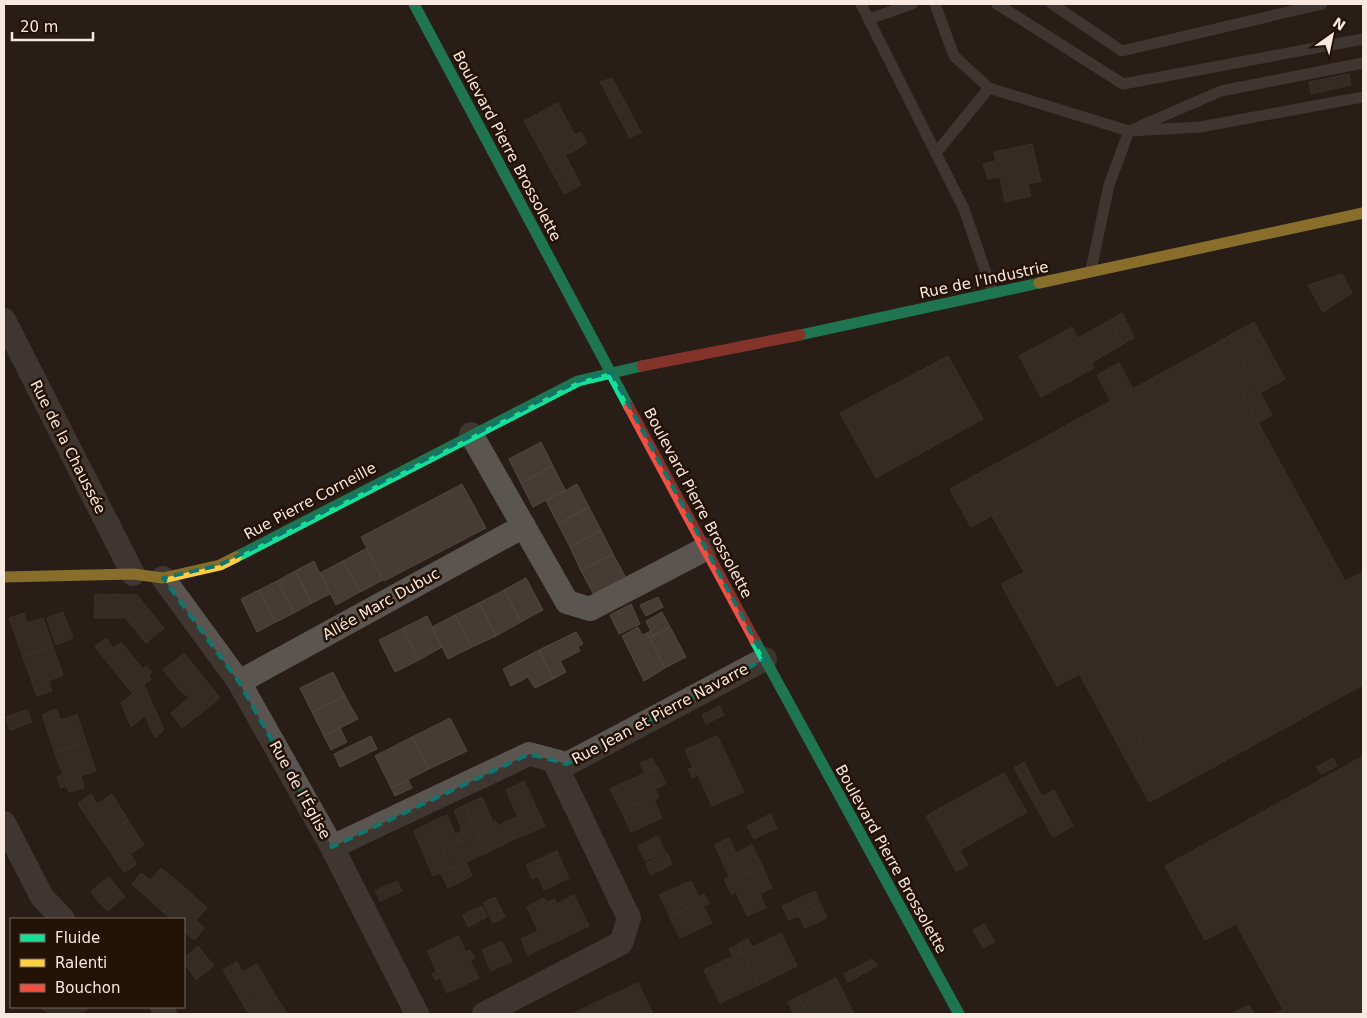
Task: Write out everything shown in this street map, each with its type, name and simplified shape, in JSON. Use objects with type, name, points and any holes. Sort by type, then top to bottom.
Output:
[{"type":"street","name":"Boulevard Pierre Brossolette","points":[[414,4],[705,549],[960,1014]]},
{"type":"street","name":"Rue de l'Industrie","points":[[611,372],[750,346],[1363,213]]},
{"type":"street","name":"Rue de la Chaussée","points":[[4,320],[133,574]]},
{"type":"street","name":"Rue Pierre Corneille","points":[[4,577],[133,574],[163,578],[220,565],[471,434],[578,381],[611,372]]},
{"type":"street","points":[[471,434],[567,602],[590,609],[705,549]]},
{"type":"street","name":"Allée Marc Dubuc","points":[[239,682],[524,526]]},
{"type":"street","name":"Rue de l'Église","points":[[163,578],[239,682],[332,847],[410,1011]]},
{"type":"street","name":"Rue Jean et Pierre Navarre","points":[[332,847],[529,754],[567,764],[765,659]]},
{"type":"street","name":"Rue Jean et Pierre Navarre","points":[[484,1014],[621,943],[628,918],[554,761]]},
{"type":"street","points":[[4,823],[42,897],[62,918]]},
{"type":"lane","points":[[861,4],[964,209],[993,293]]},
{"type":"lane","points":[[868,19],[912,4]]},
{"type":"lane","points":[[936,4],[954,56],[989,88],[1130,131],[1200,127],[1363,97]]},
{"type":"lane","points":[[997,4],[1124,84],[1363,39]]},
{"type":"lane","points":[[1052,4],[1122,51],[1322,4]]},
{"type":"lane","points":[[1091,272],[1109,185],[1130,131],[1221,91],[1363,64]]},
{"type":"lane","points":[[936,153],[989,88]]},
{"type":"highlighted area","points":[[611,372],[765,659],[567,764],[529,754],[332,847],[239,682],[163,578],[220,565],[578,381]]},
{"type":"building","points":[[1349,74],[1351,85],[1311,94],[1309,82]]},
{"type":"building","points":[[612,78],[641,132],[630,138],[600,82]]},
{"type":"building","points":[[558,103],[581,147],[565,155],[573,170],[556,179],[524,121]]},
{"type":"building","points":[[581,132],[587,143],[581,147],[574,135]]},
{"type":"building","points":[[1032,144],[1041,181],[1028,184],[1031,196],[1005,202],[1000,177],[988,179],[983,164],[996,161],[994,152]]},
{"type":"building","points":[[573,170],[581,185],[564,194],[556,179]]},
{"type":"building","points":[[1342,274],[1352,293],[1323,312],[1308,285]]},
{"type":"building","points":[[1122,313],[1134,338],[1123,344],[1110,320]]},
{"type":"building","points":[[1110,320],[1123,344],[1091,363],[1078,338]]},
{"type":"building","points":[[1254,322],[1285,379],[1260,393],[1229,336]]},
{"type":"building","points":[[1072,327],[1094,368],[1041,397],[1019,356]]},
{"type":"building","points":[[1229,336],[1272,415],[1258,423],[1215,344]]},
{"type":"building","points":[[1215,344],[1345,581],[1363,572],[1363,685],[1168,792],[1098,664],[1057,686],[1001,584],[1042,563],[1011,505],[971,527],[950,489]]},
{"type":"building","points":[[948,356],[983,419],[876,478],[840,413]]},
{"type":"building","points":[[1119,363],[1133,389],[1111,401],[1097,375]]},
{"type":"building","points":[[541,442],[553,466],[521,483],[509,459]]},
{"type":"building","points":[[553,466],[565,490],[533,507],[521,483]]},
{"type":"building","points":[[462,484],[486,528],[384,581],[361,537]]},
{"type":"building","points":[[577,484],[589,507],[558,524],[546,501]]},
{"type":"building","points":[[1011,505],[1042,563],[1024,572],[992,516]]},
{"type":"building","points":[[589,507],[601,530],[570,547],[558,524]]},
{"type":"building","points":[[601,530],[613,554],[581,571],[570,547]]},
{"type":"building","points":[[367,548],[383,580],[360,592],[343,561]]},
{"type":"building","points":[[613,554],[626,578],[594,595],[581,571]]},
{"type":"building","points":[[314,561],[330,594],[312,603],[295,571]]},
{"type":"building","points":[[343,561],[360,592],[336,605],[320,573]]},
{"type":"building","points":[[295,571],[312,603],[294,613],[277,581]]},
{"type":"building","points":[[526,578],[543,610],[521,622],[504,590]]},
{"type":"building","points":[[277,581],[294,613],[276,622],[259,590]]},
{"type":"building","points":[[259,590],[276,622],[257,632],[241,599]]},
{"type":"building","points":[[504,590],[521,622],[496,636],[479,603]]},
{"type":"building","points":[[95,594],[137,595],[149,610],[131,625],[126,618],[94,618]]},
{"type":"building","points":[[658,597],[663,607],[646,616],[640,605]]},
{"type":"building","points":[[479,603],[496,636],[472,647],[455,615]]},
{"type":"building","points":[[631,604],[640,624],[619,634],[610,615]]},
{"type":"building","points":[[149,610],[164,628],[146,643],[131,625]]},
{"type":"building","points":[[63,612],[73,638],[56,645],[47,618]]},
{"type":"building","points":[[662,612],[670,627],[653,636],[646,621]]},
{"type":"building","points":[[24,613],[27,623],[43,618],[53,646],[23,657],[9,618]]},
{"type":"building","points":[[455,615],[472,647],[448,659],[432,627]]},
{"type":"building","points":[[427,616],[442,647],[419,660],[403,628]]},
{"type":"building","points":[[638,627],[642,635],[647,633],[665,668],[644,681],[622,636]]},
{"type":"building","points":[[670,627],[686,657],[665,668],[647,633],[650,631],[653,636]]},
{"type":"building","points":[[403,628],[419,660],[395,672],[379,640]]},
{"type":"building","points":[[576,632],[583,644],[578,646],[580,651],[560,661],[566,672],[553,679],[539,650]]},
{"type":"building","points":[[106,638],[113,648],[121,642],[143,669],[146,666],[152,672],[149,676],[151,679],[133,694],[95,647]]},
{"type":"building","points":[[53,646],[63,675],[48,681],[52,691],[37,696],[23,657]]},
{"type":"building","points":[[539,650],[553,679],[535,688],[528,677],[511,686],[503,669]]},
{"type":"building","points":[[184,653],[220,698],[182,728],[171,713],[190,697],[183,694],[163,670]]},
{"type":"building","points":[[1098,664],[1168,792],[1149,802],[1080,675]]},
{"type":"building","points":[[333,672],[345,696],[312,712],[300,688]]},
{"type":"building","points":[[144,685],[164,730],[155,738],[145,716],[131,727],[121,703]]},
{"type":"building","points":[[345,696],[358,719],[324,736],[312,712]]},
{"type":"building","points":[[720,706],[724,715],[706,724],[702,715]]},
{"type":"building","points":[[56,709],[61,720],[77,715],[86,742],[55,753],[42,715]]},
{"type":"building","points":[[27,710],[32,722],[10,730],[6,717]]},
{"type":"building","points":[[450,718],[467,751],[429,769],[412,737]]},
{"type":"building","points":[[340,728],[347,742],[331,750],[324,736]]},
{"type":"building","points":[[371,736],[377,749],[340,767],[334,754]]},
{"type":"building","points":[[717,736],[727,756],[691,773],[688,769],[693,767],[685,750]]},
{"type":"building","points":[[412,737],[429,769],[391,788],[375,756]]},
{"type":"building","points":[[86,742],[96,771],[81,776],[84,788],[69,792],[55,753]]},
{"type":"building","points":[[727,756],[744,792],[712,806],[698,775],[692,778],[691,773]]},
{"type":"building","points":[[1363,756],[1363,1014],[1274,1014],[1283,1009],[1236,924],[1205,940],[1165,866]]},
{"type":"building","points":[[652,758],[657,768],[645,773],[640,763]]},
{"type":"building","points":[[1333,758],[1337,766],[1321,774],[1316,767]]},
{"type":"building","points":[[1024,762],[1042,797],[1054,790],[1073,826],[1053,837],[1014,768]]},
{"type":"building","points":[[658,767],[666,784],[655,789],[658,794],[621,811],[610,789]]},
{"type":"building","points":[[1004,773],[1027,812],[960,850],[968,865],[956,871],[926,816]]},
{"type":"building","points":[[63,775],[67,786],[61,788],[57,777]]},
{"type":"building","points":[[408,780],[412,788],[395,796],[391,788]]},
{"type":"building","points":[[524,781],[545,826],[515,839],[507,821],[518,817],[506,790]]},
{"type":"building","points":[[91,794],[97,804],[112,794],[128,820],[101,838],[78,804]]},
{"type":"building","points":[[657,794],[659,798],[654,800],[662,818],[631,832],[621,811]]},
{"type":"building","points":[[482,797],[493,822],[496,821],[498,826],[507,821],[515,839],[486,853],[465,805]]},
{"type":"building","points":[[465,805],[472,822],[461,827],[454,811]]},
{"type":"building","points":[[770,814],[777,828],[754,839],[747,826]]},
{"type":"building","points":[[447,815],[459,843],[466,840],[460,827],[472,822],[486,853],[451,869],[440,844],[445,842],[435,820]]},
{"type":"building","points":[[128,820],[144,845],[130,854],[137,864],[124,872],[101,838]]},
{"type":"building","points":[[435,820],[445,842],[440,844],[451,869],[433,876],[414,831]]},
{"type":"building","points":[[462,831],[466,840],[459,843],[455,834]]},
{"type":"building","points":[[658,836],[665,852],[645,861],[638,846]]},
{"type":"building","points":[[729,838],[736,853],[752,845],[763,867],[726,883],[724,880],[729,877],[715,845]]},
{"type":"building","points":[[557,851],[563,865],[532,879],[526,865]]},
{"type":"building","points":[[667,853],[672,864],[651,875],[646,863]]},
{"type":"building","points":[[466,862],[472,876],[448,888],[441,873]]},
{"type":"building","points":[[563,865],[569,878],[544,890],[538,876]]},
{"type":"building","points":[[763,867],[772,888],[760,894],[766,908],[747,916],[736,892],[731,894],[726,883]]},
{"type":"building","points":[[161,868],[184,887],[163,912],[132,884],[141,873],[150,880]]},
{"type":"building","points":[[109,877],[117,887],[99,902],[91,891]]},
{"type":"building","points":[[397,881],[402,891],[380,901],[375,891]]},
{"type":"building","points":[[691,881],[699,897],[704,894],[707,900],[670,916],[659,895]]},
{"type":"building","points":[[117,887],[125,897],[107,911],[99,902]]},
{"type":"building","points":[[184,887],[207,908],[196,920],[204,928],[194,940],[185,932],[185,918],[170,918],[163,912]]},
{"type":"building","points":[[815,891],[821,905],[799,916],[792,902]]},
{"type":"building","points":[[574,895],[589,926],[568,936],[550,901],[554,899],[557,904]]},
{"type":"building","points":[[495,897],[505,917],[493,923],[483,903]]},
{"type":"building","points":[[544,898],[547,902],[550,901],[568,936],[528,955],[521,939],[538,931],[527,907]]},
{"type":"building","points":[[707,900],[709,904],[703,906],[712,923],[680,938],[669,916]]},
{"type":"building","points":[[792,902],[799,916],[789,920],[782,906]]},
{"type":"building","points":[[821,905],[827,918],[805,928],[799,916]]},
{"type":"building","points":[[482,906],[487,917],[468,927],[463,915]]},
{"type":"building","points":[[984,924],[995,942],[983,948],[973,930]]},
{"type":"building","points":[[781,933],[797,966],[759,985],[742,952]]},
{"type":"building","points":[[458,936],[466,952],[470,950],[472,954],[437,972],[427,951]]},
{"type":"building","points":[[748,939],[752,947],[742,952],[738,944]]},
{"type":"building","points":[[502,941],[512,961],[491,971],[482,950]]},
{"type":"building","points":[[739,944],[742,952],[733,956],[729,949]]},
{"type":"building","points":[[198,946],[206,956],[189,970],[185,965],[185,957]]},
{"type":"building","points":[[742,952],[759,985],[720,1003],[704,970]]},
{"type":"building","points":[[472,954],[475,958],[470,961],[479,978],[447,993],[440,978],[435,980],[432,974]]},
{"type":"building","points":[[206,956],[214,966],[196,980],[189,970]]},
{"type":"building","points":[[872,959],[877,966],[848,982],[844,974]]},
{"type":"building","points":[[237,962],[242,972],[257,964],[272,990],[244,1006],[223,970]]},
{"type":"building","points":[[836,978],[854,1014],[801,1014],[807,1012],[798,997]]},
{"type":"building","points":[[638,983],[653,1014],[606,1014],[599,1001]]},
{"type":"building","points":[[272,990],[287,1014],[248,1014],[244,1006]]},
{"type":"building","points":[[798,997],[807,1012],[794,1014],[788,1002]]},
{"type":"building","points":[[599,1001],[606,1014],[572,1014]]},
{"type":"building","points":[[1249,1005],[1254,1014],[1231,1014]]},
{"type":"building","points":[[42,1008],[88,1008],[81,1014],[48,1014]]},
{"type":"traffic: fast","points":[[414,4],[629,407]]},
{"type":"traffic: fast","points":[[800,335],[1039,283]]},
{"type":"traffic: fast","points":[[236,557],[578,381],[642,366]]},
{"type":"traffic: fast","points":[[754,639],[959,1014]]},
{"type":"traffic: slow","points":[[1039,283],[1363,213]]},
{"type":"traffic: slow","points":[[4,577],[133,574],[163,578],[220,565],[236,557]]},
{"type":"traffic: jam","points":[[642,366],[800,335]]},
{"type":"traffic: jam","points":[[629,407],[754,639]]}]
